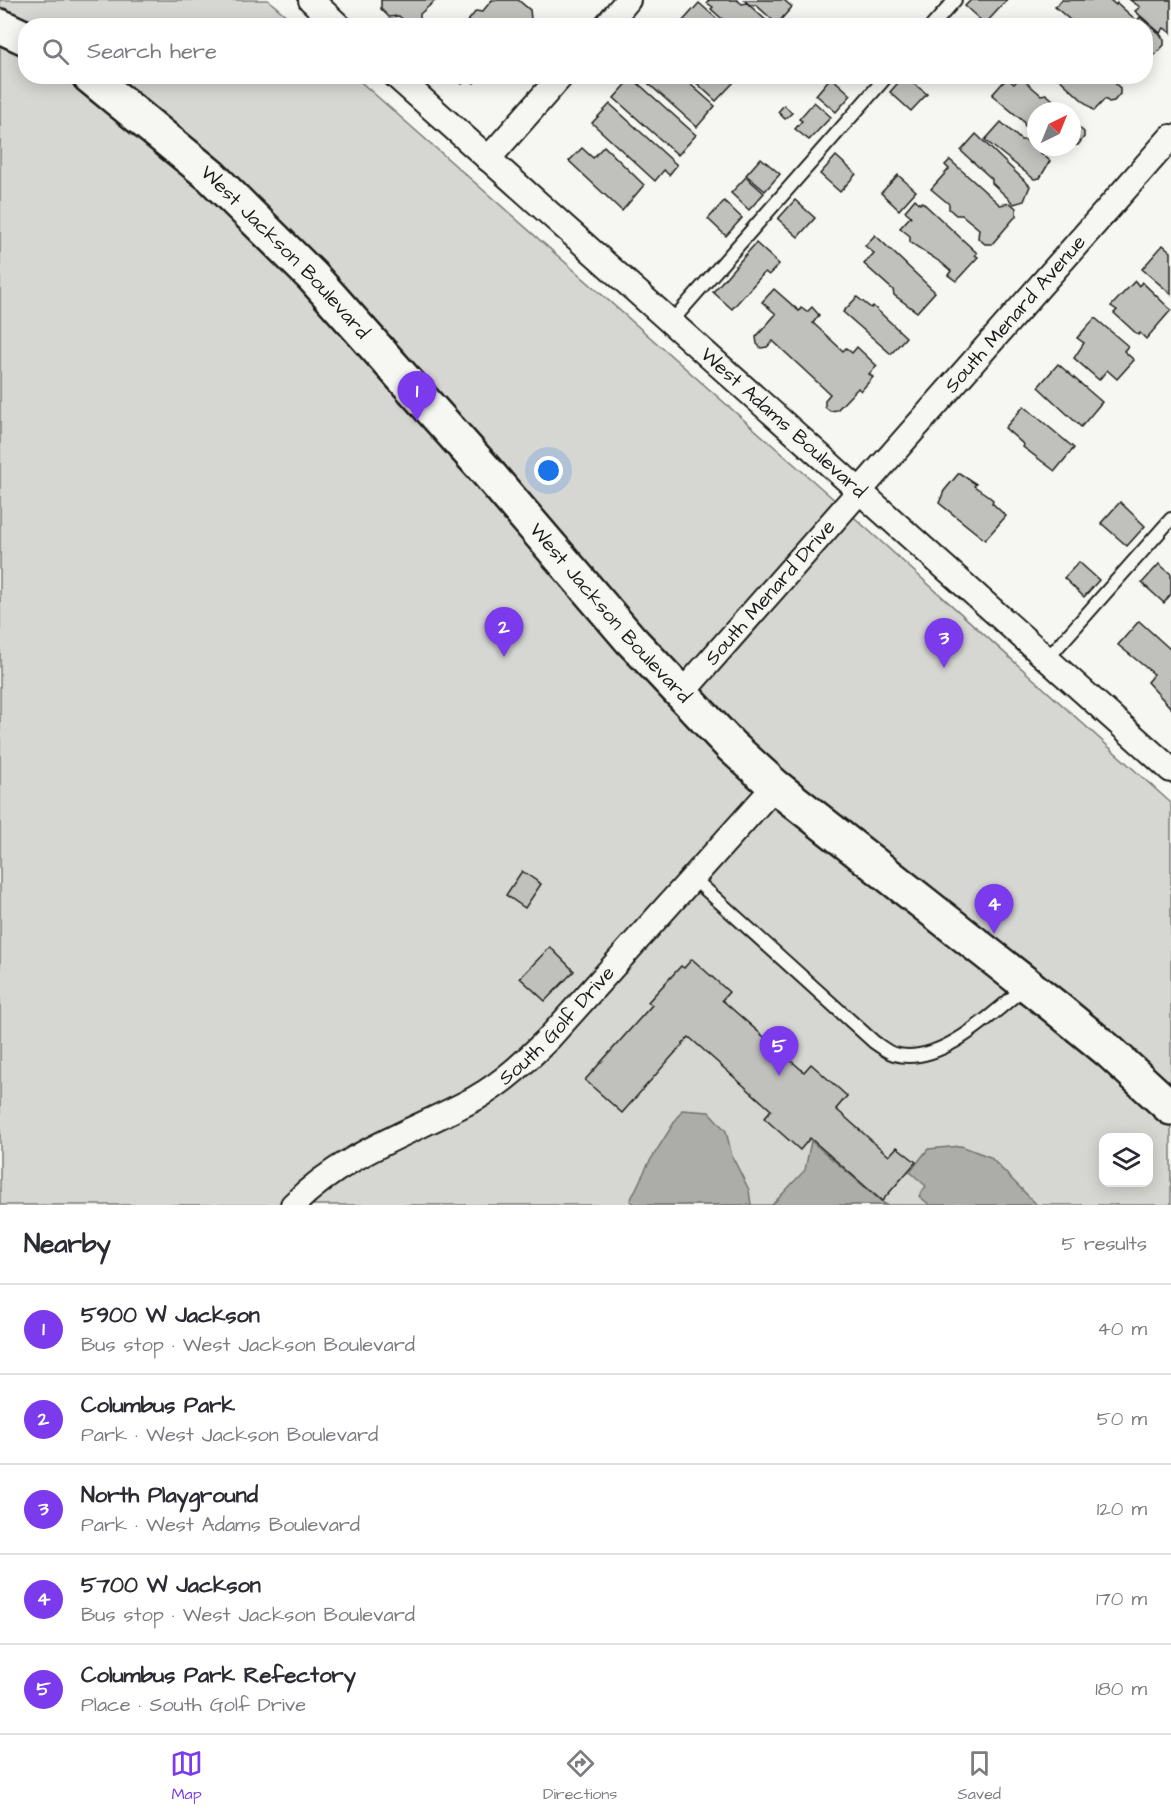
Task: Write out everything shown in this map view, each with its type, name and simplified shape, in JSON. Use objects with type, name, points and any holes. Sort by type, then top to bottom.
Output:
[{"type":"street","points":[[311,0],[330,18]]},
{"type":"street","points":[[613,18],[628,0]]},
{"type":"street","points":[[0,26],[18,34]]},
{"type":"street","name":"West Jackson Boulevard","points":[[98,84],[211,176],[313,277],[487,472],[618,626],[681,694],[775,786],[1110,1052],[1171,1108]]},
{"type":"street","name":"West Adams Boulevard","points":[[405,84],[1171,770]]},
{"type":"street","points":[[488,159],[554,84]]},
{"type":"street","name":"South Menard Avenue","points":[[860,491],[1171,137]]},
{"type":"street","name":"South Menard Drive","points":[[681,694],[860,491]]},
{"type":"street","name":"South Golf Drive","points":[[293,1205],[345,1163],[476,1097],[515,1072],[550,1037],[775,786]]},
{"type":"lane","points":[[939,18],[955,0]]},
{"type":"lane","points":[[671,322],[880,84]]},
{"type":"lane","points":[[1047,659],[1171,519]]},
{"type":"lane","points":[[693,878],[874,1042],[892,1053],[910,1056],[927,1055],[946,1046],[1027,985]]},
{"type":"shaded area","points":[[0,0],[268,0],[289,18],[18,18],[18,84],[363,84],[846,510],[1171,803],[1171,1205],[0,1205]]},
{"type":"shaded area","points":[[682,1110],[709,1112],[726,1131],[732,1156],[749,1190],[751,1205],[635,1205],[630,1201],[648,1164]]},
{"type":"shaded area","points":[[811,1141],[887,1205],[772,1205],[805,1170]]},
{"type":"shaded area","points":[[961,1146],[990,1157],[1037,1205],[930,1205],[919,1196],[926,1186],[910,1172],[928,1149]]},
{"type":"building","points":[[381,0],[436,0],[420,14],[420,18],[389,17],[381,9]]},
{"type":"building","points":[[492,0],[518,0],[530,10],[531,18],[470,18],[476,11],[482,12]]},
{"type":"building","points":[[709,0],[737,0],[742,4],[747,3],[763,18],[721,18],[707,3]]},
{"type":"building","points":[[744,0],[784,0],[792,7],[782,18],[770,18],[756,5],[750,5]]},
{"type":"building","points":[[971,0],[1007,0],[990,18],[978,18],[965,6]]},
{"type":"building","points":[[1062,0],[1110,0],[1116,5],[1117,3],[1134,18],[1068,18],[1055,7]]},
{"type":"building","points":[[1130,0],[1171,0],[1171,33],[1164,28],[1160,33],[1153,27],[1153,18],[1143,18],[1135,11],[1140,7]]},
{"type":"building","points":[[699,3],[716,18],[686,18]]},
{"type":"building","points":[[1153,28],[1164,40],[1164,45],[1153,55]]},
{"type":"building","points":[[627,84],[639,84],[696,135],[678,155],[614,98]]},
{"type":"building","points":[[649,84],[690,84],[715,106],[697,127]]},
{"type":"building","points":[[698,84],[732,84],[716,101]]},
{"type":"building","points":[[825,84],[839,84],[851,95],[836,112],[816,95]]},
{"type":"building","points":[[897,84],[914,84],[927,94],[911,111],[890,92]]},
{"type":"building","points":[[1002,84],[1028,84],[1041,95],[1046,94],[1053,100],[1053,102],[1027,102],[1027,127],[992,95]]},
{"type":"building","points":[[1065,84],[1116,84],[1120,88],[1120,94],[1114,101],[1109,102],[1105,99],[1094,111]]},
{"type":"building","points":[[814,102],[831,117],[809,140],[795,129],[802,121],[799,119]]},
{"type":"building","points":[[610,104],[677,165],[669,175],[664,170],[655,181],[592,123]]},
{"type":"building","points":[[784,105],[792,113],[785,119],[778,112]]},
{"type":"building","points":[[1001,122],[1021,140],[1027,141],[1027,156],[1044,156],[1050,161],[1040,178],[1034,179],[985,140]]},
{"type":"building","points":[[1081,129],[1084,132],[1081,141]]},
{"type":"building","points":[[976,134],[1030,186],[1024,201],[1014,204],[992,183],[992,179],[961,151]]},
{"type":"building","points":[[604,146],[644,185],[622,211],[569,161],[582,148],[593,158]]},
{"type":"building","points":[[836,156],[856,174],[840,192],[820,174]]},
{"type":"building","points":[[761,158],[780,174],[765,191],[746,175]]},
{"type":"building","points":[[950,160],[1000,205],[1010,203],[1016,208],[1016,216],[992,244],[985,244],[978,238],[979,229],[962,215],[956,215],[949,209],[949,204],[931,189],[949,169],[945,165]]},
{"type":"building","points":[[898,175],[916,191],[899,210],[881,193]]},
{"type":"building","points":[[746,177],[764,193],[749,210],[731,193]]},
{"type":"building","points":[[915,199],[920,204],[922,202],[977,253],[975,255],[978,257],[956,281],[948,275],[951,271],[910,242],[910,236],[900,228],[911,216],[905,211]]},
{"type":"building","points":[[795,200],[815,218],[798,237],[778,219]]},
{"type":"building","points":[[724,201],[742,218],[726,236],[708,219]]},
{"type":"building","points":[[875,235],[935,292],[917,312],[894,295],[893,290],[864,264],[874,253],[865,246]]},
{"type":"building","points":[[756,243],[779,264],[769,275],[765,272],[732,309],[713,292]]},
{"type":"building","points":[[1163,245],[1171,252],[1171,294],[1142,269]]},
{"type":"building","points":[[1135,281],[1139,286],[1142,282],[1171,310],[1146,339],[1140,333],[1138,335],[1114,313],[1117,310],[1111,306]]},
{"type":"building","points":[[774,289],[799,311],[801,308],[807,312],[812,307],[819,315],[813,323],[843,351],[846,348],[852,353],[857,347],[877,366],[869,374],[873,377],[861,391],[858,388],[837,410],[830,411],[825,407],[825,400],[830,394],[773,341],[767,347],[761,348],[757,344],[756,337],[776,314],[762,302]]},
{"type":"building","points":[[857,297],[871,308],[873,306],[906,337],[891,354],[843,312]]},
{"type":"building","points":[[1095,318],[1128,346],[1124,351],[1134,360],[1117,379],[1107,370],[1099,380],[1074,358],[1084,343],[1077,338]]},
{"type":"building","points":[[1058,364],[1102,402],[1081,427],[1038,387]]},
{"type":"building","points":[[1024,406],[1074,448],[1055,471],[1023,447],[1024,445],[1005,428]]},
{"type":"building","points":[[959,473],[976,484],[974,486],[993,500],[992,503],[1006,516],[985,540],[939,503],[944,491]]},
{"type":"building","points":[[1120,502],[1145,526],[1127,546],[1101,523]]},
{"type":"building","points":[[1079,562],[1099,580],[1084,597],[1064,578]]},
{"type":"building","points":[[1159,564],[1171,574],[1171,594],[1164,603],[1142,583]]},
{"type":"building","points":[[1139,621],[1171,650],[1171,708],[1147,682],[1154,674],[1118,645]]},
{"type":"building","points":[[522,871],[541,884],[525,908],[506,895]]},
{"type":"building","points":[[550,947],[574,971],[545,1001],[520,978]]},
{"type":"building","points":[[692,959],[729,992],[722,1000],[804,1072],[811,1064],[847,1096],[836,1109],[889,1156],[897,1147],[916,1162],[882,1201],[810,1138],[800,1150],[764,1118],[771,1110],[689,1037],[622,1113],[585,1080],[652,1005],[648,1002],[681,966],[684,968]]},
{"type":"place","name":"5900 W Jackson","points":[[417,421]]},
{"type":"place","name":"Columbus Park","points":[[504,657]]},
{"type":"place","name":"North Playground","points":[[944,668]]},
{"type":"place","name":"5700 W Jackson","points":[[994,934]]},
{"type":"place","name":"Columbus Park Refectory","points":[[779,1076]]}]
